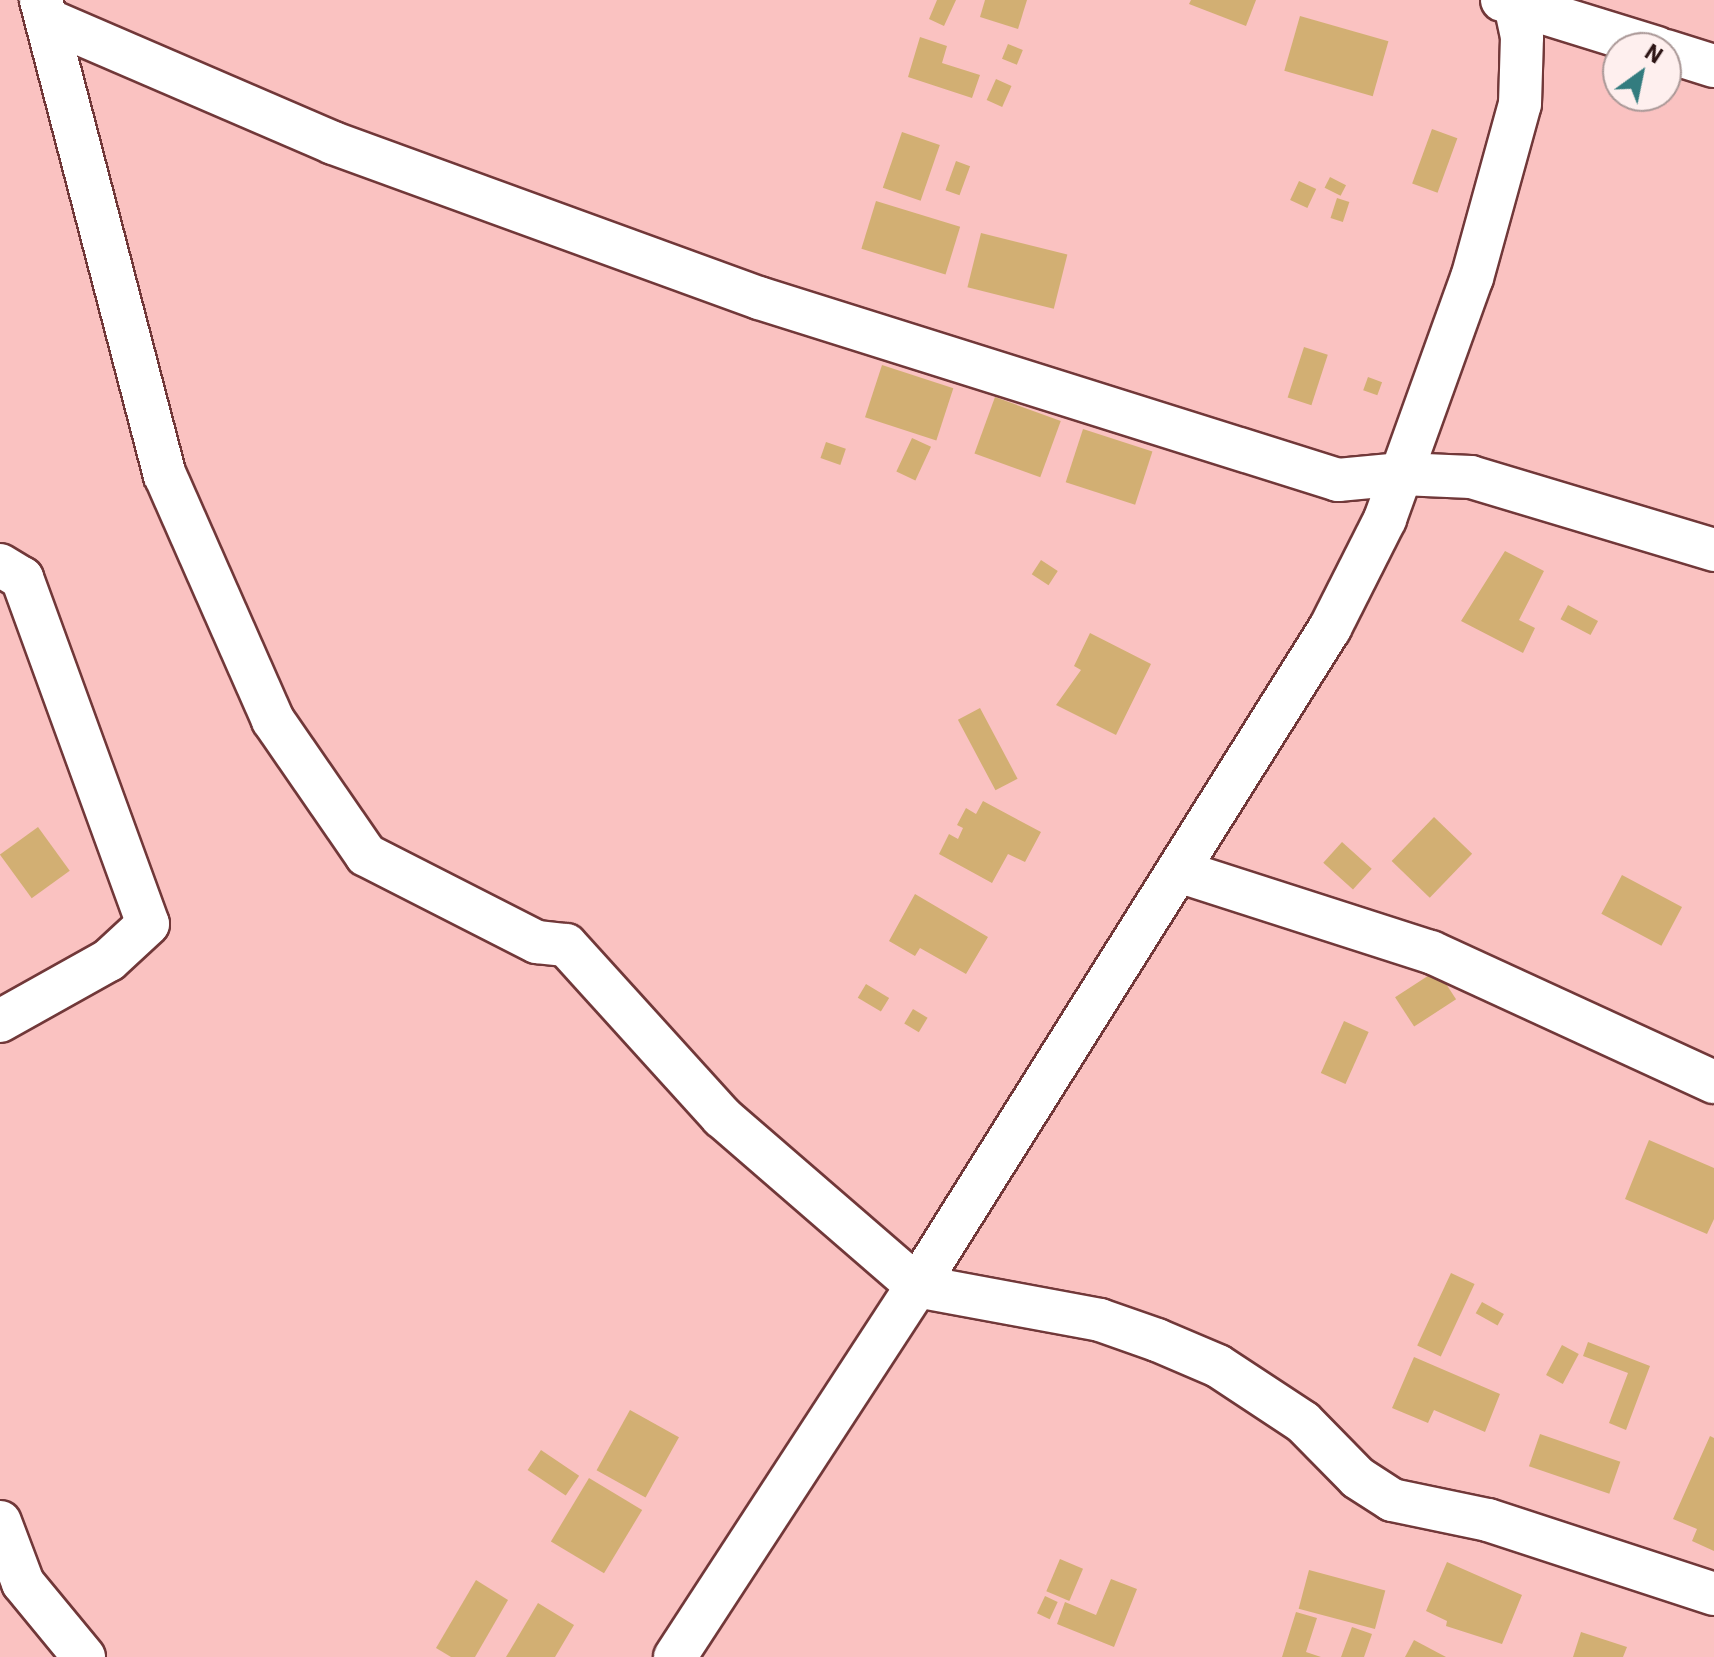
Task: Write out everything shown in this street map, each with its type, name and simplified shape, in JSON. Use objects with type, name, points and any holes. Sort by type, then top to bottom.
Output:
[{"type":"street","points":[[1510,1],[1607,32]]},
{"type":"street","points":[[675,1657],[917,1286],[1330,628],[1402,474],[1472,278],[1520,104],[1522,37],[1510,1]]},
{"type":"street","points":[[45,10],[333,143],[759,298],[1338,480],[1402,474],[1471,477],[1714,550]]},
{"type":"street","points":[[45,10],[165,475],[281,732],[366,855],[537,942],[566,945],[722,1117],[917,1286],[1100,1320],[1157,1340],[1218,1366],[1303,1422],[1358,1478],[1392,1500],[1488,1520],[1714,1594]]},
{"type":"street","points":[[1682,56],[1714,66]]},
{"type":"street","points":[[0,565],[22,578],[148,924],[109,960],[0,1021]]},
{"type":"street","points":[[1178,871],[1431,952],[1714,1082]]},
{"type":"street","points":[[0,1522],[23,1583],[84,1657]]},
{"type":"building","points":[[937,0],[956,0],[944,26],[929,19]]},
{"type":"building","points":[[985,0],[1027,0],[1018,29],[980,17]]},
{"type":"building","points":[[1191,0],[1256,0],[1246,26],[1189,4]]},
{"type":"building","points":[[1300,16],[1388,41],[1373,96],[1284,71]]},
{"type":"building","points":[[920,37],[947,46],[942,63],[980,75],[972,98],[908,77]]},
{"type":"building","points":[[1008,44],[1023,50],[1017,65],[1002,59]]},
{"type":"building","points":[[996,79],[1012,86],[1002,107],[987,100]]},
{"type":"building","points":[[1432,129],[1457,138],[1438,193],[1412,184]]},
{"type":"building","points":[[902,132],[940,145],[921,201],[883,188]]},
{"type":"building","points":[[956,161],[970,166],[959,195],[945,190]]},
{"type":"building","points":[[1330,177],[1346,185],[1341,196],[1325,188]]},
{"type":"building","points":[[1299,181],[1316,189],[1307,208],[1290,200]]},
{"type":"building","points":[[1337,198],[1349,202],[1343,222],[1331,218]]},
{"type":"building","points":[[876,201],[960,227],[946,275],[861,249]]},
{"type":"building","points":[[981,233],[1067,255],[1054,309],[967,287]]},
{"type":"building","points":[[1304,347],[1328,355],[1311,405],[1288,397]]},
{"type":"building","points":[[882,365],[953,388],[936,440],[865,417]]},
{"type":"building","points":[[1368,377],[1382,382],[1377,395],[1363,390]]},
{"type":"building","points":[[995,397],[1061,421],[1040,477],[974,453]]},
{"type":"building","points":[[1083,429],[1152,452],[1135,505],[1066,482]]},
{"type":"building","points":[[912,438],[931,447],[915,480],[896,472]]},
{"type":"building","points":[[826,442],[846,449],[840,465],[820,458]]},
{"type":"building","points":[[1505,551],[1544,571],[1519,620],[1535,628],[1523,653],[1461,621]]},
{"type":"building","points":[[1041,560],[1058,571],[1049,585],[1032,574]]},
{"type":"building","points":[[1568,605],[1598,621],[1591,635],[1560,619]]},
{"type":"building","points":[[1090,633],[1151,664],[1116,735],[1056,705],[1081,670],[1074,666]]},
{"type":"building","points":[[980,708],[1018,779],[995,790],[958,720]]},
{"type":"building","points":[[983,801],[1041,832],[1025,862],[1008,854],[992,883],[939,854],[949,834],[958,839],[963,828],[957,825],[966,808],[976,814]]},
{"type":"building","points":[[1434,817],[1472,854],[1430,898],[1392,861]]},
{"type":"building","points":[[38,827],[70,871],[32,898],[0,855]]},
{"type":"building","points":[[1342,842],[1372,869],[1353,890],[1323,863]]},
{"type":"building","points":[[1622,875],[1682,907],[1661,946],[1601,914]]},
{"type":"building","points":[[915,894],[988,937],[966,974],[920,948],[915,956],[889,941]]},
{"type":"building","points":[[1437,970],[1456,999],[1414,1027],[1395,997]]},
{"type":"building","points":[[866,984],[889,998],[881,1012],[858,998]]},
{"type":"building","points":[[913,1009],[928,1018],[919,1032],[904,1024]]},
{"type":"building","points":[[1344,1021],[1369,1032],[1345,1084],[1321,1073]]},
{"type":"building","points":[[1649,1140],[1714,1168],[1714,1219],[1707,1234],[1625,1199]]},
{"type":"building","points":[[1451,1273],[1475,1284],[1441,1356],[1417,1346]]},
{"type":"building","points":[[1482,1302],[1504,1314],[1498,1325],[1476,1313]]},
{"type":"building","points":[[1588,1342],[1650,1366],[1626,1430],[1609,1423],[1628,1373],[1583,1356]]},
{"type":"building","points":[[1562,1345],[1579,1354],[1563,1384],[1546,1375]]},
{"type":"building","points":[[1414,1357],[1500,1394],[1485,1432],[1434,1410],[1428,1423],[1392,1408]]},
{"type":"building","points":[[630,1410],[679,1437],[646,1497],[597,1470]]},
{"type":"building","points":[[1540,1434],[1620,1462],[1609,1494],[1529,1466]]},
{"type":"building","points":[[1710,1436],[1714,1438],[1714,1551],[1692,1541],[1697,1529],[1673,1519]]},
{"type":"building","points":[[541,1450],[579,1476],[566,1496],[528,1470]]},
{"type":"building","points":[[589,1478],[642,1510],[604,1573],[551,1541]]},
{"type":"building","points":[[1060,1559],[1083,1569],[1069,1601],[1046,1591]]},
{"type":"building","points":[[1447,1562],[1522,1595],[1502,1644],[1446,1626],[1447,1621],[1426,1611]]},
{"type":"building","points":[[1309,1570],[1385,1590],[1375,1629],[1299,1609]]},
{"type":"building","points":[[1111,1579],[1137,1589],[1114,1647],[1057,1624],[1065,1602],[1096,1615]]},
{"type":"building","points":[[476,1580],[508,1600],[475,1657],[451,1657],[436,1648]]},
{"type":"building","points":[[1045,1596],[1058,1602],[1050,1619],[1037,1613]]},
{"type":"building","points":[[538,1603],[574,1625],[555,1657],[506,1657]]},
{"type":"building","points":[[1296,1612],[1317,1618],[1306,1652],[1321,1657],[1282,1657]]},
{"type":"building","points":[[1352,1627],[1372,1634],[1364,1657],[1341,1657]]},
{"type":"building","points":[[1581,1632],[1627,1647],[1623,1657],[1573,1657]]},
{"type":"building","points":[[1414,1640],[1446,1657],[1405,1657]]}]
